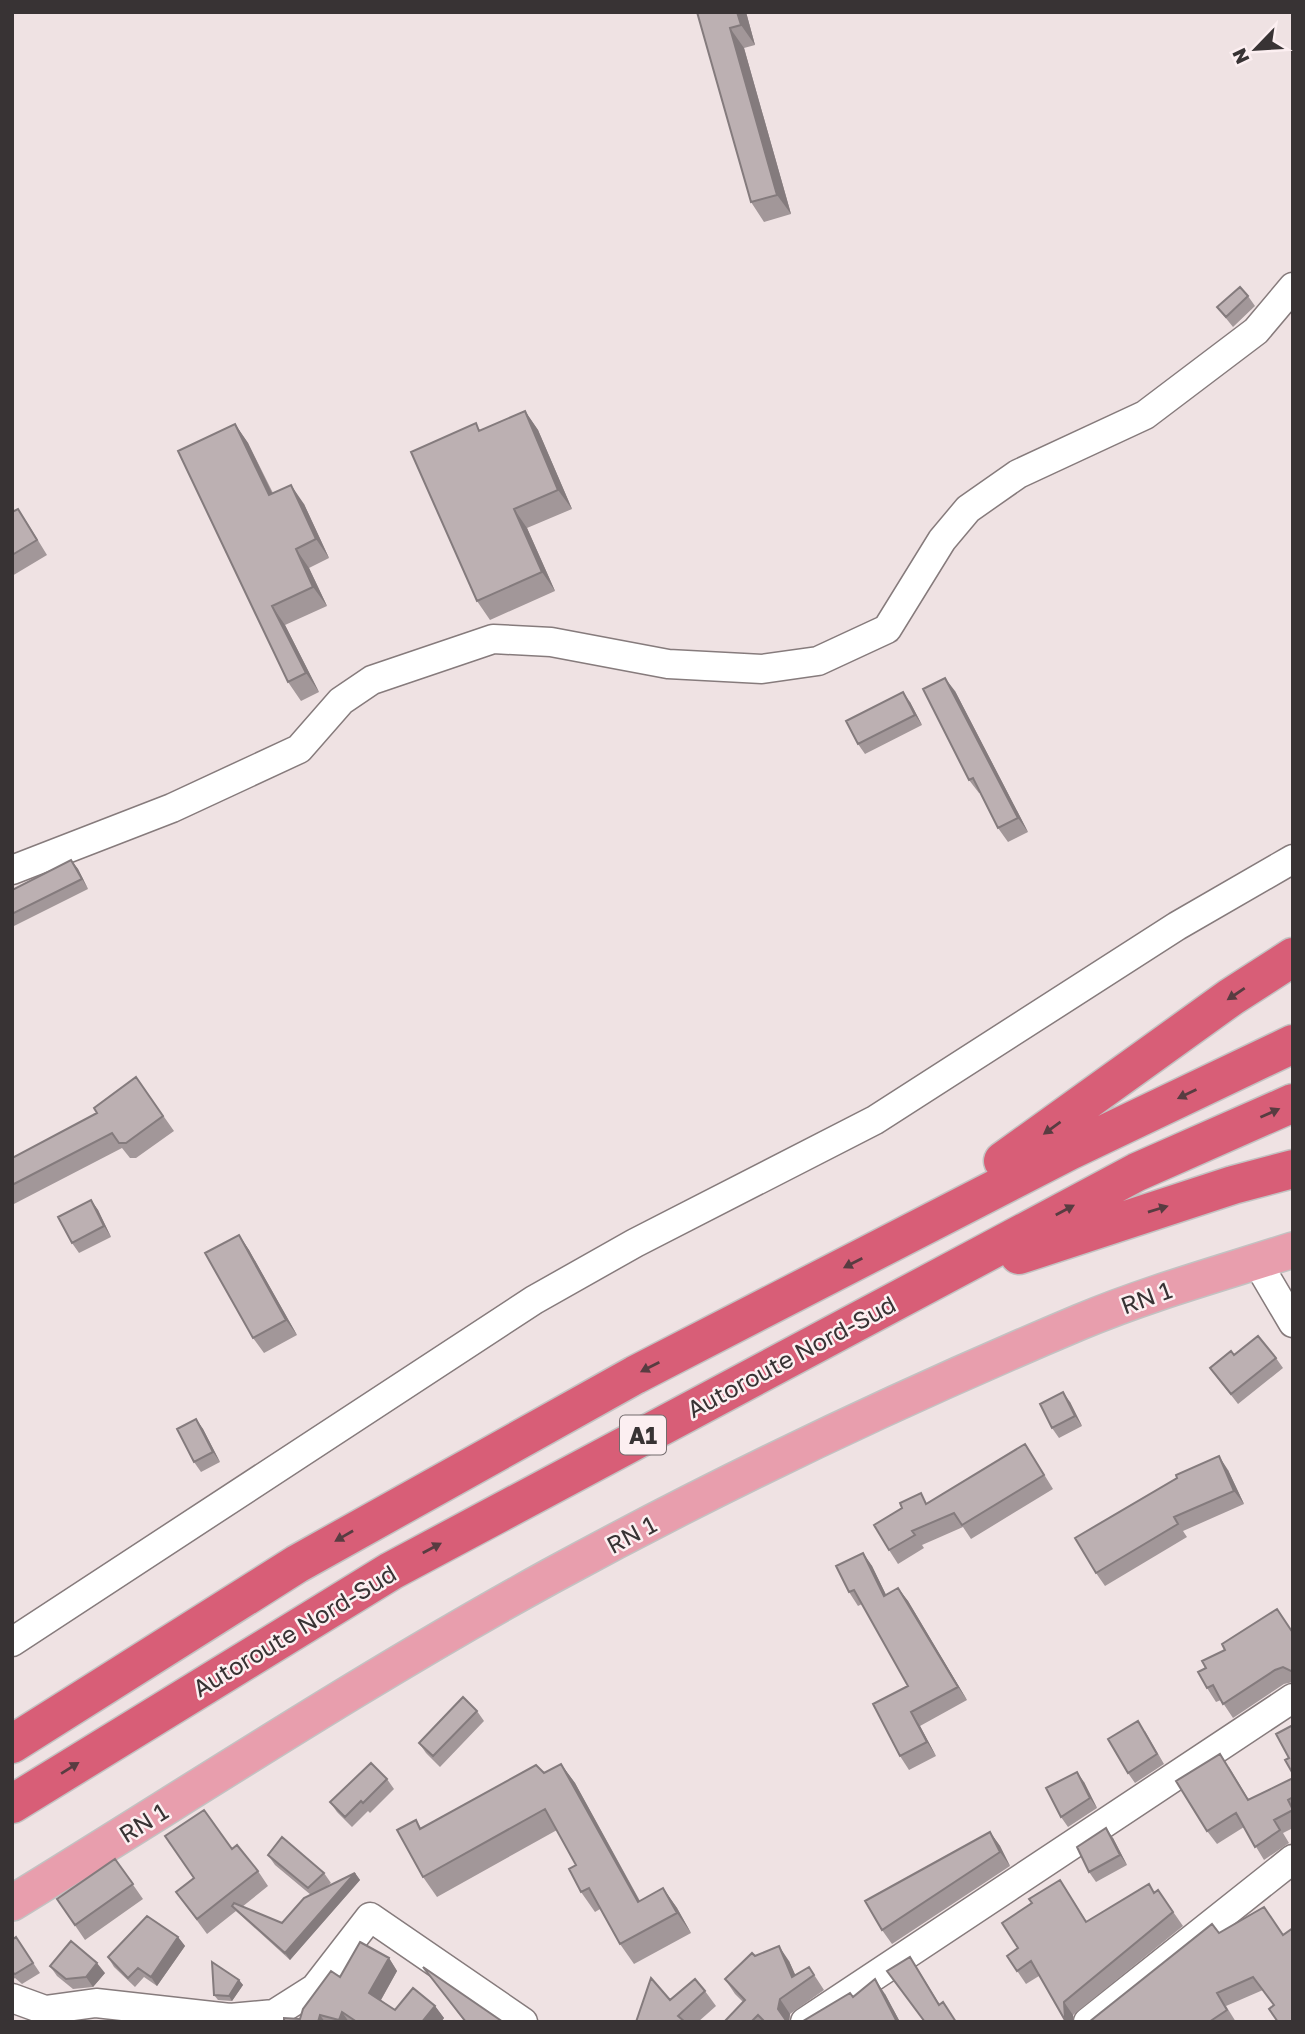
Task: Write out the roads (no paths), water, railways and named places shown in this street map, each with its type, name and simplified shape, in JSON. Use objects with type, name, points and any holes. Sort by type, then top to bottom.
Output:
[{"type":"highway","points":[[899,1240],[957,1187],[1018,1153],[1231,997],[1293,957]]},
{"type":"highway","name":"A1","points":[[12,1744],[369,1521],[635,1375],[1069,1151],[1293,1044]]},
{"type":"highway","name":"Autoroute Nord-Sud","points":[[12,1804],[391,1571],[1137,1172],[1293,1103]]},
{"type":"highway","points":[[929,1282],[1221,1189],[1293,1169]]},
{"type":"main road","name":"RN 1","points":[[12,1903],[470,1622],[696,1499],[823,1437],[1081,1321],[1161,1291],[1293,1250]]},
{"type":"street","points":[[12,870],[172,808],[299,749],[341,701],[372,680],[493,639],[551,642],[668,664],[762,669],[818,661],[887,629],[942,540],[968,509],[1018,474],[1145,415],[1256,331],[1293,287]]},
{"type":"street","points":[[12,1642],[534,1300],[635,1243],[875,1120],[1177,926],[1293,859]]},
{"type":"street","points":[[1257,1262],[1293,1323]]},
{"type":"street","points":[[805,2022],[1293,1698]]},
{"type":"street","points":[[1088,2022],[1293,1859]]},
{"type":"street","points":[[12,1998],[45,2010],[96,2003],[230,2018],[274,2014],[315,1988],[370,1917],[523,2022]]}]
